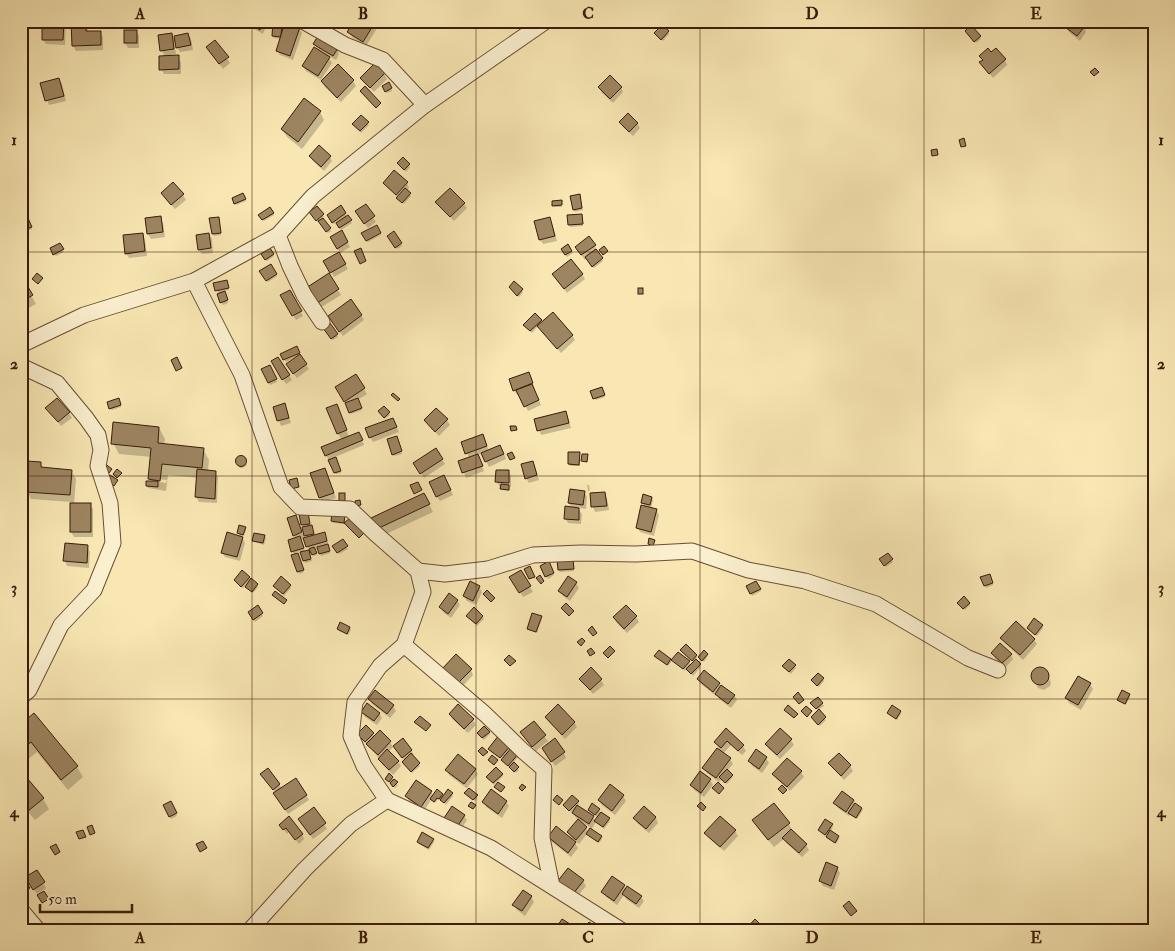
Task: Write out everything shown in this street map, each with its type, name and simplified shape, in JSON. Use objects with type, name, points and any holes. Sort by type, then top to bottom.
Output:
[{"type":"street","points":[[303,21],[345,45],[383,60],[425,105]]},
{"type":"street","points":[[21,345],[84,315],[194,281],[278,235],[313,196],[425,105],[546,21]]},
{"type":"street","points":[[278,235],[304,295],[322,322]]},
{"type":"street","points":[[194,281],[242,375],[281,487],[300,507],[350,509],[418,571],[445,574],[488,569],[533,555],[581,553],[636,554],[692,551],[748,570],[806,581],[876,604],[968,658],[998,670]]},
{"type":"street","points":[[21,366],[57,383],[98,435],[101,450],[98,466],[110,503],[113,543],[94,590],[60,625],[29,690],[21,697]]},
{"type":"street","points":[[418,571],[423,592],[404,645],[380,666],[355,702],[351,736],[364,766],[386,800],[491,848],[620,930]]},
{"type":"street","points":[[404,645],[486,714],[544,769],[542,838],[552,886]]},
{"type":"street","points":[[250,930],[305,869],[351,824],[386,800]]},
{"type":"street","points":[[21,910],[38,930]]},
{"type":"building","points":[[42,21],[64,21],[63,40],[42,40]]},
{"type":"building","points":[[71,21],[85,21],[86,31],[101,31],[101,45],[72,46]]},
{"type":"building","points":[[245,21],[264,21],[260,30]]},
{"type":"building","points":[[273,21],[282,21],[281,37],[272,36]]},
{"type":"building","points":[[354,21],[369,21],[374,24],[363,42],[347,32]]},
{"type":"building","points":[[1069,21],[1077,21],[1085,26],[1077,36],[1065,27]]},
{"type":"building","points":[[285,22],[300,27],[290,56],[276,51]]},
{"type":"building","points":[[662,25],[669,31],[661,40],[654,33]]},
{"type":"building","points":[[971,25],[981,36],[974,42],[965,31]]},
{"type":"building","points":[[124,30],[137,30],[137,43],[124,43]]},
{"type":"building","points":[[172,33],[174,49],[160,51],[158,35]]},
{"type":"building","points":[[188,33],[191,45],[176,48],[174,36]]},
{"type":"building","points":[[318,36],[338,48],[333,56],[313,44]]},
{"type":"building","points":[[215,40],[229,57],[219,64],[206,47]]},
{"type":"building","points":[[314,47],[330,57],[318,76],[302,66]]},
{"type":"building","points":[[988,48],[991,52],[996,48],[1006,59],[989,74],[979,62],[983,60],[979,56]]},
{"type":"building","points":[[179,55],[179,69],[159,70],[159,56]]},
{"type":"building","points":[[375,63],[385,73],[370,88],[360,78]]},
{"type":"building","points":[[338,64],[354,80],[337,98],[321,81]]},
{"type":"building","points":[[1095,68],[1099,72],[1094,76],[1090,72]]},
{"type":"building","points":[[610,75],[622,87],[610,99],[598,87]]},
{"type":"building","points":[[59,78],[64,96],[45,101],[40,83]]},
{"type":"building","points":[[389,82],[392,88],[385,92],[382,86]]},
{"type":"building","points":[[365,86],[381,103],[376,108],[360,91]]},
{"type":"building","points":[[304,98],[321,111],[298,142],[281,129]]},
{"type":"building","points":[[628,113],[638,123],[629,132],[619,122]]},
{"type":"building","points":[[361,115],[369,122],[360,131],[352,124]]},
{"type":"building","points":[[964,138],[966,146],[961,147],[959,140]]},
{"type":"building","points":[[319,145],[331,156],[321,167],[309,156]]},
{"type":"building","points":[[937,149],[938,155],[932,156],[931,150]]},
{"type":"building","points":[[403,157],[410,164],[404,170],[397,163]]},
{"type":"building","points":[[394,170],[408,182],[396,195],[383,183]]},
{"type":"building","points":[[173,182],[184,194],[171,205],[161,193]]},
{"type":"building","points":[[405,188],[411,193],[402,203],[396,198]]},
{"type":"building","points":[[450,188],[465,203],[450,217],[435,202]]},
{"type":"building","points":[[243,193],[246,199],[234,204],[232,198]]},
{"type":"building","points":[[580,194],[582,208],[573,210],[570,196]]},
{"type":"building","points":[[562,200],[562,205],[552,206],[552,201]]},
{"type":"building","points":[[366,204],[375,216],[364,224],[355,211]]},
{"type":"building","points":[[341,205],[346,213],[332,223],[327,215]]},
{"type":"building","points":[[317,206],[324,214],[316,221],[309,212]]},
{"type":"building","points":[[270,207],[274,213],[262,220],[258,215]]},
{"type":"building","points":[[582,214],[583,224],[568,225],[567,215]]},
{"type":"building","points":[[348,215],[352,220],[339,228],[336,223]]},
{"type":"building","points":[[27,216],[32,227],[21,231],[21,219]]},
{"type":"building","points":[[161,216],[163,232],[147,234],[145,218]]},
{"type":"building","points":[[219,217],[221,233],[212,234],[209,218]]},
{"type":"building","points":[[550,217],[555,236],[539,240],[534,221]]},
{"type":"building","points":[[323,218],[331,228],[326,232],[318,221]]},
{"type":"building","points":[[377,225],[381,233],[366,241],[361,233]]},
{"type":"building","points":[[342,230],[348,242],[337,249],[330,237]]},
{"type":"building","points":[[394,231],[402,243],[395,248],[387,236]]},
{"type":"building","points":[[143,233],[145,251],[125,254],[123,235]]},
{"type":"building","points":[[209,233],[211,248],[198,250],[196,235]]},
{"type":"building","points":[[589,236],[596,245],[581,255],[575,247]]},
{"type":"building","points":[[60,243],[64,249],[53,255],[50,248]]},
{"type":"building","points":[[568,244],[572,251],[565,255],[561,249]]},
{"type":"building","points":[[604,246],[608,251],[603,255],[599,250]]},
{"type":"building","points":[[270,248],[274,254],[265,260],[261,254]]},
{"type":"building","points":[[361,248],[366,261],[360,264],[354,251]]},
{"type":"building","points":[[596,249],[603,258],[592,267],[585,257]]},
{"type":"building","points":[[339,252],[346,264],[330,273],[323,261]]},
{"type":"building","points":[[571,259],[583,274],[564,289],[552,274]]},
{"type":"building","points":[[271,264],[277,274],[266,281],[259,271]]},
{"type":"building","points":[[37,273],[43,278],[38,284],[32,279]]},
{"type":"building","points":[[329,273],[339,289],[316,304],[306,288]]},
{"type":"building","points":[[21,276],[33,295],[21,302]]},
{"type":"building","points":[[227,280],[229,288],[215,291],[213,283]]},
{"type":"building","points":[[514,281],[523,289],[517,296],[509,287]]},
{"type":"building","points":[[638,288],[643,288],[643,294],[638,294]]},
{"type":"building","points":[[290,290],[302,311],[292,316],[280,295]]},
{"type":"building","points":[[225,291],[228,300],[220,303],[217,294]]},
{"type":"building","points":[[351,299],[362,315],[339,332],[328,316]]},
{"type":"building","points":[[553,312],[573,335],[557,349],[537,326]]},
{"type":"building","points":[[535,313],[542,320],[530,331],[523,325]]},
{"type":"building","points":[[330,323],[338,334],[331,339],[323,328]]},
{"type":"building","points":[[297,346],[300,353],[283,360],[280,354]]},
{"type":"building","points":[[300,354],[307,364],[293,374],[286,364]]},
{"type":"building","points":[[177,357],[182,368],[176,371],[171,360]]},
{"type":"building","points":[[278,357],[290,375],[282,380],[271,361]]},
{"type":"building","points":[[270,365],[277,379],[268,383],[261,369]]},
{"type":"building","points":[[529,372],[533,383],[513,391],[509,379]]},
{"type":"building","points":[[356,374],[365,388],[344,402],[335,387]]},
{"type":"building","points":[[532,384],[539,400],[524,407],[516,390]]},
{"type":"building","points":[[602,387],[605,395],[593,399],[590,391]]},
{"type":"building","points":[[393,393],[400,399],[398,401],[391,395]]},
{"type":"building","points":[[57,398],[70,412],[58,422],[45,408]]},
{"type":"building","points":[[119,398],[121,405],[109,409],[107,402]]},
{"type":"building","points":[[358,398],[362,408],[349,413],[345,403]]},
{"type":"building","points":[[285,403],[289,418],[277,421],[273,407]]},
{"type":"building","points":[[337,404],[347,430],[337,434],[326,408]]},
{"type":"building","points":[[384,406],[390,412],[384,418],[378,411]]},
{"type":"building","points":[[436,408],[448,419],[435,432],[424,420]]},
{"type":"building","points":[[566,411],[569,423],[537,431],[534,419]]},
{"type":"building","points":[[393,418],[397,427],[369,438],[365,428]]},
{"type":"building","points":[[113,422],[159,427],[158,443],[204,448],[202,468],[162,464],[160,481],[148,479],[151,448],[111,444]]},
{"type":"building","points":[[510,426],[516,426],[517,430],[511,431]]},
{"type":"building","points":[[359,432],[363,440],[325,456],[321,447]]},
{"type":"building","points":[[483,434],[487,446],[465,454],[461,442]]},
{"type":"building","points":[[397,436],[402,451],[392,455],[387,439]]},
{"type":"building","points":[[500,445],[504,454],[485,462],[481,453]]},
{"type":"building","points":[[436,448],[443,459],[420,474],[413,463]]},
{"type":"building","points":[[512,452],[515,458],[510,460],[507,454]]},
{"type":"building","points":[[568,452],[580,452],[579,465],[568,464]]},
{"type":"building","points":[[478,454],[483,466],[462,473],[458,461]]},
{"type":"building","points":[[582,454],[588,454],[587,462],[581,461]]},
{"type":"building","points":[[241,455],[247,461],[241,467],[235,461]]},
{"type":"building","points":[[336,457],[341,471],[334,473],[328,460]]},
{"type":"building","points":[[27,461],[41,462],[41,467],[72,470],[70,495],[26,492]]},
{"type":"building","points":[[533,461],[537,475],[525,479],[521,464]]},
{"type":"building","points":[[104,463],[112,469],[109,473],[101,467]]},
{"type":"building","points":[[325,468],[334,493],[319,498],[310,473]]},
{"type":"building","points":[[117,469],[122,473],[117,478],[113,474]]},
{"type":"building","points":[[197,469],[216,471],[215,499],[195,497]]},
{"type":"building","points":[[496,470],[509,470],[509,483],[495,482]]},
{"type":"building","points":[[110,475],[118,480],[114,486],[106,480]]},
{"type":"building","points":[[444,475],[451,490],[436,497],[429,482]]},
{"type":"building","points":[[297,478],[299,487],[291,489],[289,480]]},
{"type":"building","points":[[146,481],[158,481],[158,487],[146,486]]},
{"type":"building","points":[[418,482],[422,490],[414,494],[410,485]]},
{"type":"building","points":[[501,484],[509,485],[509,490],[500,489]]},
{"type":"building","points":[[570,489],[585,491],[583,505],[568,503]]},
{"type":"building","points":[[605,492],[607,506],[591,507],[590,493]]},
{"type":"building","points":[[339,493],[345,493],[345,501],[339,501]]},
{"type":"building","points":[[424,493],[430,504],[377,529],[371,518]]},
{"type":"building","points":[[643,494],[652,497],[650,505],[641,503]]},
{"type":"building","points":[[360,500],[361,505],[356,506],[355,501]]},
{"type":"building","points":[[70,503],[91,503],[91,532],[70,532]]},
{"type":"building","points":[[641,505],[657,509],[651,532],[636,528]]},
{"type":"building","points":[[565,506],[579,508],[579,520],[564,519]]},
{"type":"building","points":[[308,512],[310,524],[301,525],[299,514]]},
{"type":"building","points":[[332,513],[345,515],[344,523],[331,521]]},
{"type":"building","points":[[296,515],[302,532],[293,536],[287,518]]},
{"type":"building","points":[[350,518],[365,532],[359,538],[344,523]]},
{"type":"building","points":[[239,525],[246,527],[243,535],[237,533]]},
{"type":"building","points":[[312,525],[314,534],[304,536],[302,527]]},
{"type":"building","points":[[227,532],[243,537],[237,557],[221,553]]},
{"type":"building","points":[[325,532],[327,541],[306,547],[303,538]]},
{"type":"building","points":[[254,533],[265,535],[263,543],[252,541]]},
{"type":"building","points":[[300,536],[304,548],[291,552],[288,540]]},
{"type":"building","points":[[649,538],[655,540],[653,546],[648,544]]},
{"type":"building","points":[[343,539],[348,546],[337,553],[332,546]]},
{"type":"building","points":[[65,543],[88,545],[87,563],[63,561]]},
{"type":"building","points":[[328,544],[330,551],[319,554],[317,547]]},
{"type":"building","points":[[314,547],[317,553],[312,555],[309,549]]},
{"type":"building","points":[[309,550],[311,559],[303,561],[300,552]]},
{"type":"building","points":[[298,553],[304,570],[297,572],[291,555]]},
{"type":"building","points":[[888,553],[893,559],[884,566],[879,559]]},
{"type":"building","points":[[573,559],[574,569],[558,570],[557,560]]},
{"type":"building","points":[[549,561],[554,573],[545,577],[540,566]]},
{"type":"building","points":[[530,566],[535,577],[529,579],[524,569]]},
{"type":"building","points":[[242,570],[250,577],[241,587],[234,580]]},
{"type":"building","points":[[521,570],[531,586],[519,593],[509,577]]},
{"type":"building","points":[[990,574],[993,583],[984,586],[980,577]]},
{"type":"building","points":[[540,575],[544,581],[541,584],[536,578]]},
{"type":"building","points":[[281,576],[291,585],[283,594],[273,586]]},
{"type":"building","points":[[568,576],[577,582],[567,597],[558,591]]},
{"type":"building","points":[[251,578],[258,584],[252,592],[245,587]]},
{"type":"building","points":[[470,581],[480,586],[473,601],[463,596]]},
{"type":"building","points":[[756,581],[761,589],[750,594],[746,586]]},
{"type":"building","points":[[487,590],[495,598],[491,602],[483,594]]},
{"type":"building","points":[[275,591],[287,600],[284,604],[272,595]]},
{"type":"building","points":[[449,593],[458,600],[448,614],[439,607]]},
{"type":"building","points":[[964,596],[970,603],[963,609],[957,603]]},
{"type":"building","points":[[566,603],[574,611],[569,616],[561,608]]},
{"type":"building","points":[[258,605],[263,613],[253,620],[248,612]]},
{"type":"building","points":[[626,605],[637,616],[624,629],[613,617]]},
{"type":"building","points":[[474,607],[483,616],[476,624],[466,616]]},
{"type":"building","points":[[532,613],[542,616],[536,632],[527,629]]},
{"type":"building","points":[[1034,618],[1043,625],[1035,635],[1027,628]]},
{"type":"building","points":[[1016,621],[1035,639],[1020,655],[1000,638]]},
{"type":"building","points":[[340,622],[350,627],[347,634],[337,629]]},
{"type":"building","points":[[592,626],[597,633],[593,636],[588,630]]},
{"type":"building","points":[[582,638],[585,641],[581,646],[577,642]]},
{"type":"building","points":[[1000,643],[1012,654],[1002,663],[991,653]]},
{"type":"building","points":[[686,644],[697,655],[692,661],[680,650]]},
{"type":"building","points":[[610,646],[615,651],[608,658],[603,653]]},
{"type":"building","points":[[591,648],[595,653],[590,656],[587,651]]},
{"type":"building","points":[[659,650],[671,659],[667,665],[654,656]]},
{"type":"building","points":[[704,650],[708,654],[702,661],[698,657]]},
{"type":"building","points":[[678,652],[690,661],[683,669],[671,660]]},
{"type":"building","points":[[456,654],[472,669],[457,684],[441,670]]},
{"type":"building","points":[[509,655],[516,661],[510,666],[504,660]]},
{"type":"building","points":[[696,659],[701,664],[691,674],[686,669]]},
{"type":"building","points":[[789,659],[796,665],[789,672],[782,666]]},
{"type":"building","points":[[591,667],[602,679],[590,690],[579,679]]},
{"type":"building","points":[[1040,667],[1046,670],[1049,676],[1046,682],[1040,685],[1034,682],[1031,676],[1034,670]]},
{"type":"building","points":[[704,670],[720,683],[713,692],[697,679]]},
{"type":"building","points":[[818,673],[824,678],[817,686],[811,680]]},
{"type":"building","points":[[1078,676],[1091,683],[1078,705],[1065,698]]},
{"type":"building","points":[[721,685],[735,695],[728,704],[715,694]]},
{"type":"building","points":[[375,690],[394,705],[387,714],[368,699]]},
{"type":"building","points":[[1122,690],[1130,694],[1125,704],[1117,700]]},
{"type":"building","points":[[798,692],[804,700],[799,704],[793,697]]},
{"type":"building","points":[[818,697],[823,703],[816,709],[810,703]]},
{"type":"building","points":[[367,703],[380,713],[374,721],[361,712]]},
{"type":"building","points":[[458,704],[474,719],[464,729],[449,714]]},
{"type":"building","points":[[558,704],[575,722],[562,735],[545,717]]},
{"type":"building","points":[[788,705],[798,714],[794,718],[784,710]]},
{"type":"building","points":[[892,705],[901,711],[896,719],[887,713]]},
{"type":"building","points":[[806,706],[812,711],[807,717],[801,711]]},
{"type":"building","points":[[819,709],[826,717],[818,725],[811,717]]},
{"type":"building","points":[[34,713],[78,766],[61,780],[31,742],[21,750],[21,724]]},
{"type":"building","points":[[420,716],[431,725],[426,731],[414,722]]},
{"type":"building","points":[[534,721],[546,735],[532,747],[520,732]]},
{"type":"building","points":[[366,725],[374,733],[365,742],[357,734]]},
{"type":"building","points":[[484,726],[490,732],[482,738],[477,733]]},
{"type":"building","points":[[726,728],[744,745],[738,751],[727,741],[721,748],[714,742]]},
{"type":"building","points":[[780,728],[792,739],[777,755],[765,744]]},
{"type":"building","points":[[380,730],[391,741],[378,755],[366,744]]},
{"type":"building","points":[[499,735],[511,745],[500,758],[488,749]]},
{"type":"building","points":[[403,738],[412,750],[402,758],[393,746]]},
{"type":"building","points":[[555,738],[565,752],[551,762],[542,748]]},
{"type":"building","points":[[482,747],[488,752],[483,756],[478,751]]},
{"type":"building","points":[[512,747],[519,753],[508,766],[501,760]]},
{"type":"building","points":[[717,748],[731,758],[716,778],[702,768]]},
{"type":"building","points":[[387,749],[399,761],[389,770],[378,759]]},
{"type":"building","points":[[756,749],[767,757],[759,769],[748,761]]},
{"type":"building","points":[[411,753],[420,763],[411,772],[402,762]]},
{"type":"building","points":[[839,753],[851,765],[841,776],[828,763]]},
{"type":"building","points":[[458,754],[476,769],[464,784],[445,770]]},
{"type":"building","points":[[492,755],[498,760],[494,765],[488,760]]},
{"type":"building","points":[[787,758],[802,771],[787,787],[772,774]]},
{"type":"building","points":[[514,762],[519,767],[514,772],[509,767]]},
{"type":"building","points":[[496,767],[503,774],[493,783],[486,777]]},
{"type":"building","points":[[268,768],[280,784],[273,790],[260,774]]},
{"type":"building","points":[[727,769],[733,775],[725,783],[719,777]]},
{"type":"building","points":[[21,771],[44,798],[28,811],[21,802]]},
{"type":"building","points":[[700,771],[711,779],[701,793],[690,785]]},
{"type":"building","points":[[389,773],[393,777],[389,782],[385,779]]},
{"type":"building","points":[[296,778],[307,795],[285,810],[273,793]]},
{"type":"building","points":[[394,779],[398,782],[393,787],[390,783]]},
{"type":"building","points":[[416,780],[432,791],[421,807],[405,796]]},
{"type":"building","points":[[498,782],[505,787],[501,792],[494,787]]},
{"type":"building","points":[[718,782],[724,788],[719,794],[712,788]]},
{"type":"building","points":[[522,784],[526,787],[522,791],[519,788]]},
{"type":"building","points":[[610,784],[624,795],[612,811],[598,800]]},
{"type":"building","points":[[782,785],[787,790],[783,794],[778,789]]},
{"type":"building","points":[[469,788],[478,795],[473,800],[464,793]]},
{"type":"building","points":[[437,789],[443,794],[434,802],[430,799]]},
{"type":"building","points":[[448,789],[453,793],[444,803],[440,800]]},
{"type":"building","points":[[491,789],[507,801],[498,814],[482,802]]},
{"type":"building","points":[[842,791],[854,800],[846,812],[833,803]]},
{"type":"building","points":[[557,795],[563,800],[559,805],[553,800]]},
{"type":"building","points":[[572,795],[579,801],[569,811],[563,805]]},
{"type":"building","points":[[171,801],[177,813],[169,817],[163,805]]},
{"type":"building","points":[[471,802],[476,805],[473,809],[468,806]]},
{"type":"building","points":[[701,802],[706,807],[703,811],[697,806]]},
{"type":"building","points":[[592,803],[600,809],[595,815],[588,810]]},
{"type":"building","points":[[774,803],[790,823],[768,840],[752,820]]},
{"type":"building","points":[[855,803],[862,808],[856,818],[848,813]]},
{"type":"building","points":[[577,805],[594,816],[589,824],[572,813]]},
{"type":"building","points":[[452,806],[465,815],[457,827],[444,818]]},
{"type":"building","points":[[644,806],[656,817],[646,829],[633,818]]},
{"type":"building","points":[[314,807],[326,823],[310,835],[298,819]]},
{"type":"building","points":[[601,812],[610,818],[603,827],[594,821]]},
{"type":"building","points":[[289,816],[303,834],[295,840],[286,828],[283,830],[279,825]]},
{"type":"building","points":[[720,816],[736,830],[720,847],[704,833]]},
{"type":"building","points":[[578,819],[587,827],[576,840],[567,832]]},
{"type":"building","points":[[825,819],[833,824],[825,835],[818,830]]},
{"type":"building","points":[[92,825],[95,833],[90,835],[87,827]]},
{"type":"building","points":[[556,826],[576,842],[568,853],[548,837]]},
{"type":"building","points":[[590,828],[602,836],[598,842],[586,834]]},
{"type":"building","points":[[791,829],[807,844],[799,853],[782,838]]},
{"type":"building","points":[[83,830],[86,837],[79,839],[76,832]]},
{"type":"building","points":[[830,830],[839,836],[835,843],[826,837]]},
{"type":"building","points":[[422,832],[434,839],[428,848],[417,842]]},
{"type":"building","points":[[203,841],[207,848],[200,852],[196,844]]},
{"type":"building","points":[[56,844],[60,852],[55,855],[50,847]]},
{"type":"building","points":[[826,862],[838,867],[831,886],[819,881]]},
{"type":"building","points":[[568,868],[584,880],[573,894],[557,882]]},
{"type":"building","points":[[37,870],[45,882],[33,890],[25,877]]},
{"type":"building","points":[[612,876],[625,885],[614,901],[601,892]]},
{"type":"building","points":[[24,879],[30,888],[25,891],[21,885],[21,881]]},
{"type":"building","points":[[627,886],[642,896],[636,904],[622,894]]},
{"type":"building","points":[[523,890],[532,896],[522,911],[512,905]]},
{"type":"building","points":[[44,891],[49,899],[42,903],[37,895]]},
{"type":"building","points":[[849,901],[857,911],[851,916],[843,906]]},
{"type":"building","points":[[562,919],[578,929],[562,930],[563,928],[558,925]]},
{"type":"building","points":[[755,919],[762,926],[758,930],[745,930]]},
{"type":"building","points":[[589,922],[594,925],[591,930],[585,927]]},
{"type":"building","points":[[596,923],[605,928],[604,930],[592,930]]},
{"type":"building","points":[[556,925],[562,928],[562,930],[554,930]]}]
